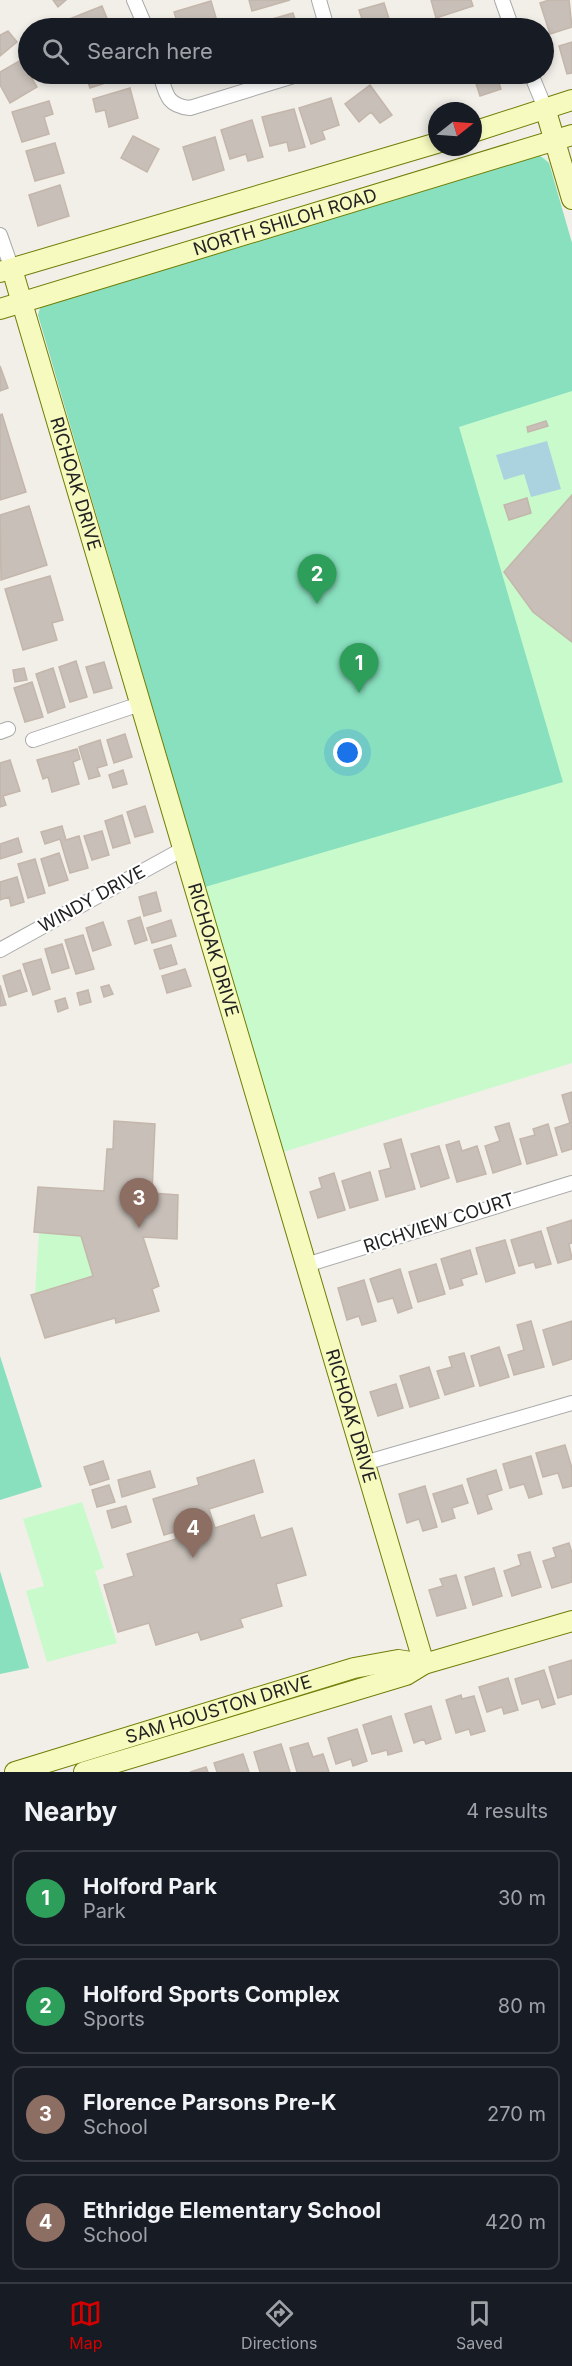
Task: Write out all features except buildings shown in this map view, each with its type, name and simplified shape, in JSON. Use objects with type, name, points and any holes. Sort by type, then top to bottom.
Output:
[{"type":"street","points":[[134,0],[142,18]]},
{"type":"street","points":[[319,0],[324,18]]},
{"type":"street","points":[[502,0],[508,18]]},
{"type":"street","points":[[164,84],[171,101],[177,107],[190,108],[268,84]]},
{"type":"street","points":[[535,84],[545,108],[563,138],[572,199]]},
{"type":"street","points":[[482,129],[572,100]]},
{"type":"street","name":"NORTH SHILOH ROAD","points":[[0,309],[563,138]]},
{"type":"street","name":"NORTH SHILOH ROAD","points":[[6,270],[428,146]]},
{"type":"street","points":[[248,199],[258,231]]},
{"type":"street","name":"RICHOAK DRIVE","points":[[0,235],[6,270],[22,302],[424,1664]]},
{"type":"street","points":[[33,740],[140,704]]},
{"type":"street","name":"WINDY DRIVE","points":[[0,950],[183,849]]},
{"type":"street","name":"RICHVIEW COURT","points":[[306,1265],[572,1183]]},
{"type":"street","points":[[364,1462],[572,1403]]},
{"type":"street","name":"SAM HOUSTON DRIVE","points":[[84,1772],[406,1675],[424,1664],[572,1621]]},
{"type":"street","name":"SAM HOUSTON DRIVE","points":[[15,1772],[354,1668],[398,1660],[424,1664]]},
{"type":"green space","points":[[539,155],[549,163],[572,243],[572,391],[459,427],[563,782],[205,887],[38,315],[41,305]]},
{"type":"green space","points":[[544,157],[549,163],[572,244],[572,1063],[280,1153],[38,311]]},
{"type":"green space","points":[[39,1232],[81,1236],[93,1276],[35,1294]]},
{"type":"green space","points":[[0,1356],[42,1487],[0,1500]]},
{"type":"green space","points":[[82,1502],[104,1568],[95,1571],[117,1643],[47,1662],[26,1591],[44,1586],[23,1519]]},
{"type":"green space","points":[[0,1571],[29,1668],[0,1674]]},
{"type":"water","points":[[547,441],[561,489],[531,497],[524,474],[504,480],[496,455]]},
{"type":"place","name":"Holford Sports Complex","points":[[317,604]]},
{"type":"place","name":"Holford Park","points":[[359,693]]},
{"type":"place","name":"Florence Parsons Pre-K","points":[[139,1228]]},
{"type":"place","name":"Ethridge Elementary School","points":[[193,1558]]}]
